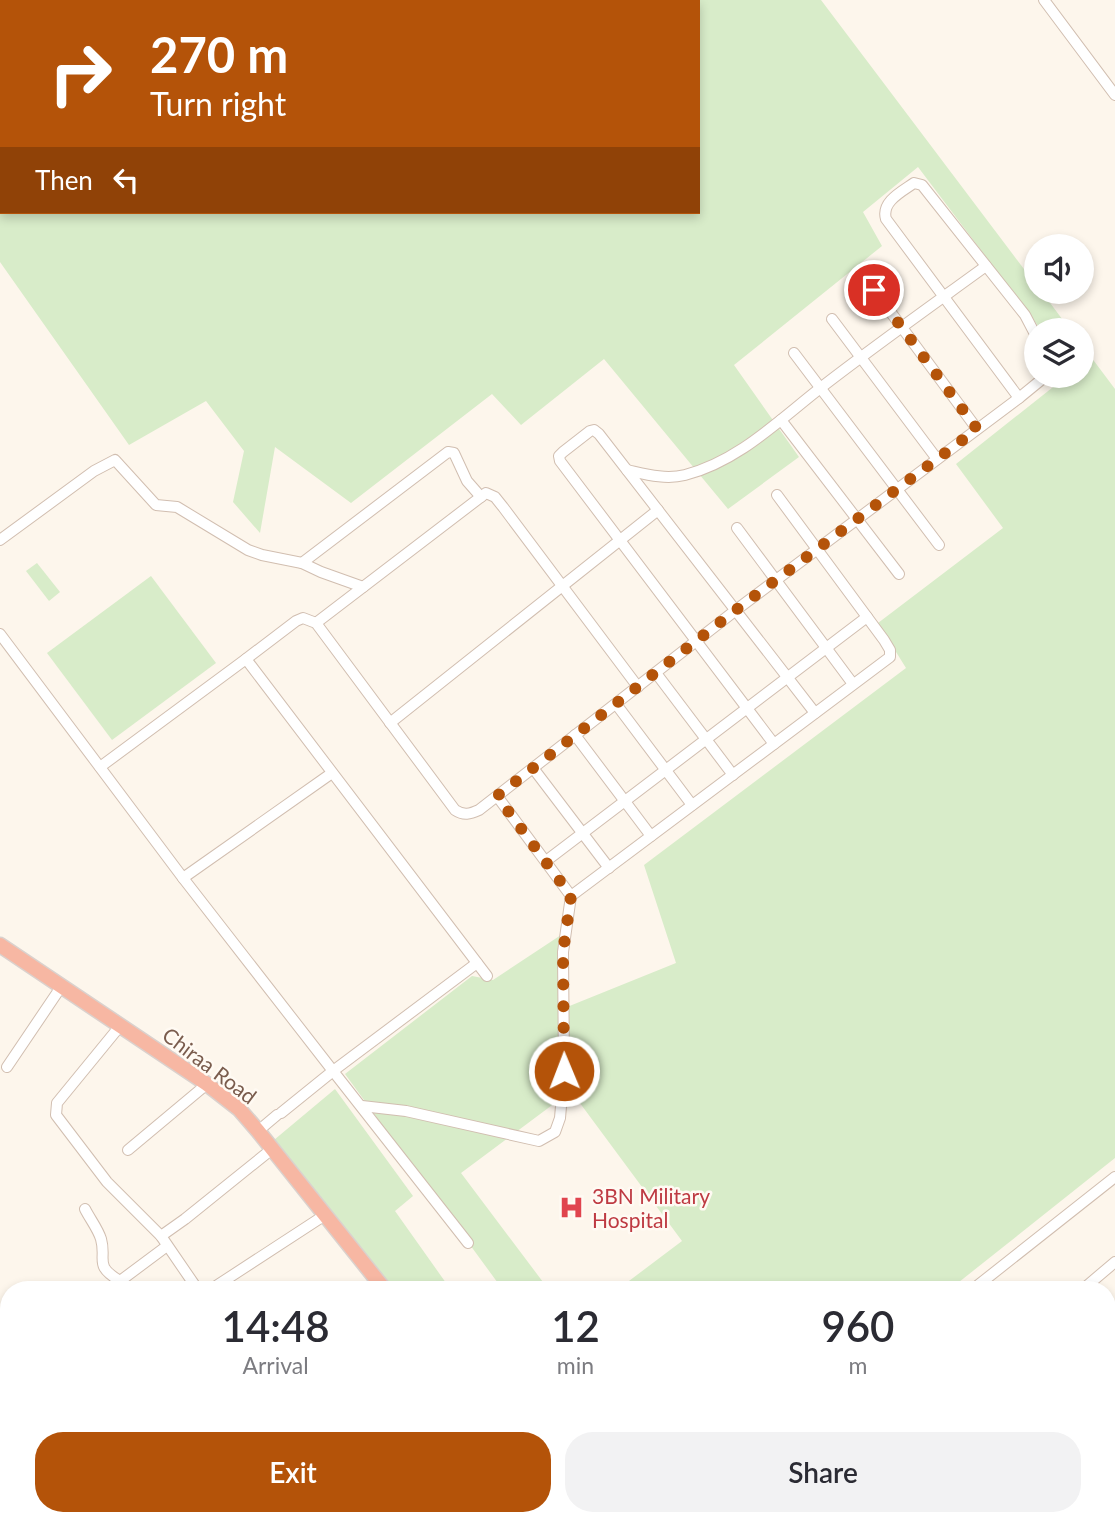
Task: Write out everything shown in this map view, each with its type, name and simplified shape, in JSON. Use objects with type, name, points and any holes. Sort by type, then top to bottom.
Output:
[{"type":"highway","name":"Chiraa Road","points":[[0,945],[207,1084],[239,1109],[378,1281]]},
{"type":"street","points":[[1044,0],[1115,95]]},
{"type":"street","points":[[1019,398],[886,219],[886,205],[914,183],[922,185],[1026,318]]},
{"type":"street","points":[[627,470],[658,477],[682,476],[724,461],[986,266]]},
{"type":"street","points":[[874,290],[977,429]]},
{"type":"street","points":[[832,319],[937,459]]},
{"type":"street","points":[[794,353],[939,545]]},
{"type":"street","points":[[100,767],[303,618],[316,623],[455,810],[469,815],[1031,388]]},
{"type":"street","points":[[781,420],[899,574]]},
{"type":"street","points":[[774,744],[560,461],[559,456],[594,430],[815,713]]},
{"type":"street","points":[[302,563],[448,452],[454,453],[467,481],[481,497]]},
{"type":"street","points":[[0,540],[94,471],[115,460],[156,505],[177,507],[248,550],[302,563],[363,587]]},
{"type":"street","points":[[316,623],[486,493],[495,497],[638,687]]},
{"type":"street","points":[[571,896],[890,657],[890,650],[884,640],[777,495]]},
{"type":"street","points":[[390,723],[658,510]]},
{"type":"street","points":[[737,528],[853,684]]},
{"type":"street","points":[[546,861],[867,617]]},
{"type":"street","points":[[0,634],[183,878],[468,1242]]},
{"type":"street","points":[[246,659],[487,976]]},
{"type":"street","points":[[656,673],[733,775]]},
{"type":"street","points":[[616,704],[692,805]]},
{"type":"street","points":[[575,735],[651,836]]},
{"type":"street","points":[[533,768],[609,868]]},
{"type":"street","points":[[183,878],[332,773]]},
{"type":"street","points":[[362,1107],[406,1111],[539,1141],[555,1132],[560,1118],[564,1071],[563,952],[571,896],[497,796]]},
{"type":"street","points":[[258,1131],[477,963]]},
{"type":"street","points":[[7,1067],[61,987]]},
{"type":"street","points":[[120,1027],[57,1103],[55,1110],[107,1182],[161,1236],[192,1281]]},
{"type":"street","points":[[128,1150],[207,1084]]},
{"type":"street","points":[[161,1236],[272,1149]]},
{"type":"street","points":[[983,1281],[1115,1177]]},
{"type":"street","points":[[85,1209],[102,1240],[101,1263],[110,1275],[120,1281],[167,1246]]},
{"type":"street","points":[[225,1281],[325,1215]]},
{"type":"street","points":[[1093,1281],[1115,1262]]},
{"type":"green space","points":[[700,0],[821,0],[1024,269],[1024,304],[1051,304],[1061,318],[1032,318],[918,167],[863,212],[882,246],[734,365],[799,457],[728,509],[604,359],[521,425],[492,394],[351,503],[275,447],[260,533],[233,502],[244,451],[206,401],[129,445],[0,262],[0,214],[700,214]]},
{"type":"green space","points":[[1094,361],[1115,389],[1115,1158],[960,1281],[629,1281],[682,1241],[571,1091],[461,1173],[542,1281],[496,1281],[345,1074],[472,976],[493,980],[561,935],[567,1007],[676,963],[644,865],[906,668],[878,623],[1003,528],[956,464],[1052,388],[1094,388]]},
{"type":"green space","points":[[37,563],[60,592],[49,601],[26,571]]},
{"type":"green space","points":[[151,576],[216,663],[112,740],[47,653]]},
{"type":"green space","points":[[335,1089],[413,1196],[395,1211],[445,1281],[385,1281],[274,1140]]},
{"type":"place","name":"3BN Military Hospital","points":[[572,1207]]},
{"type":"route","points":[[564,1071],[563,952],[571,896],[497,796],[736,610],[977,429],[874,290]]}]
